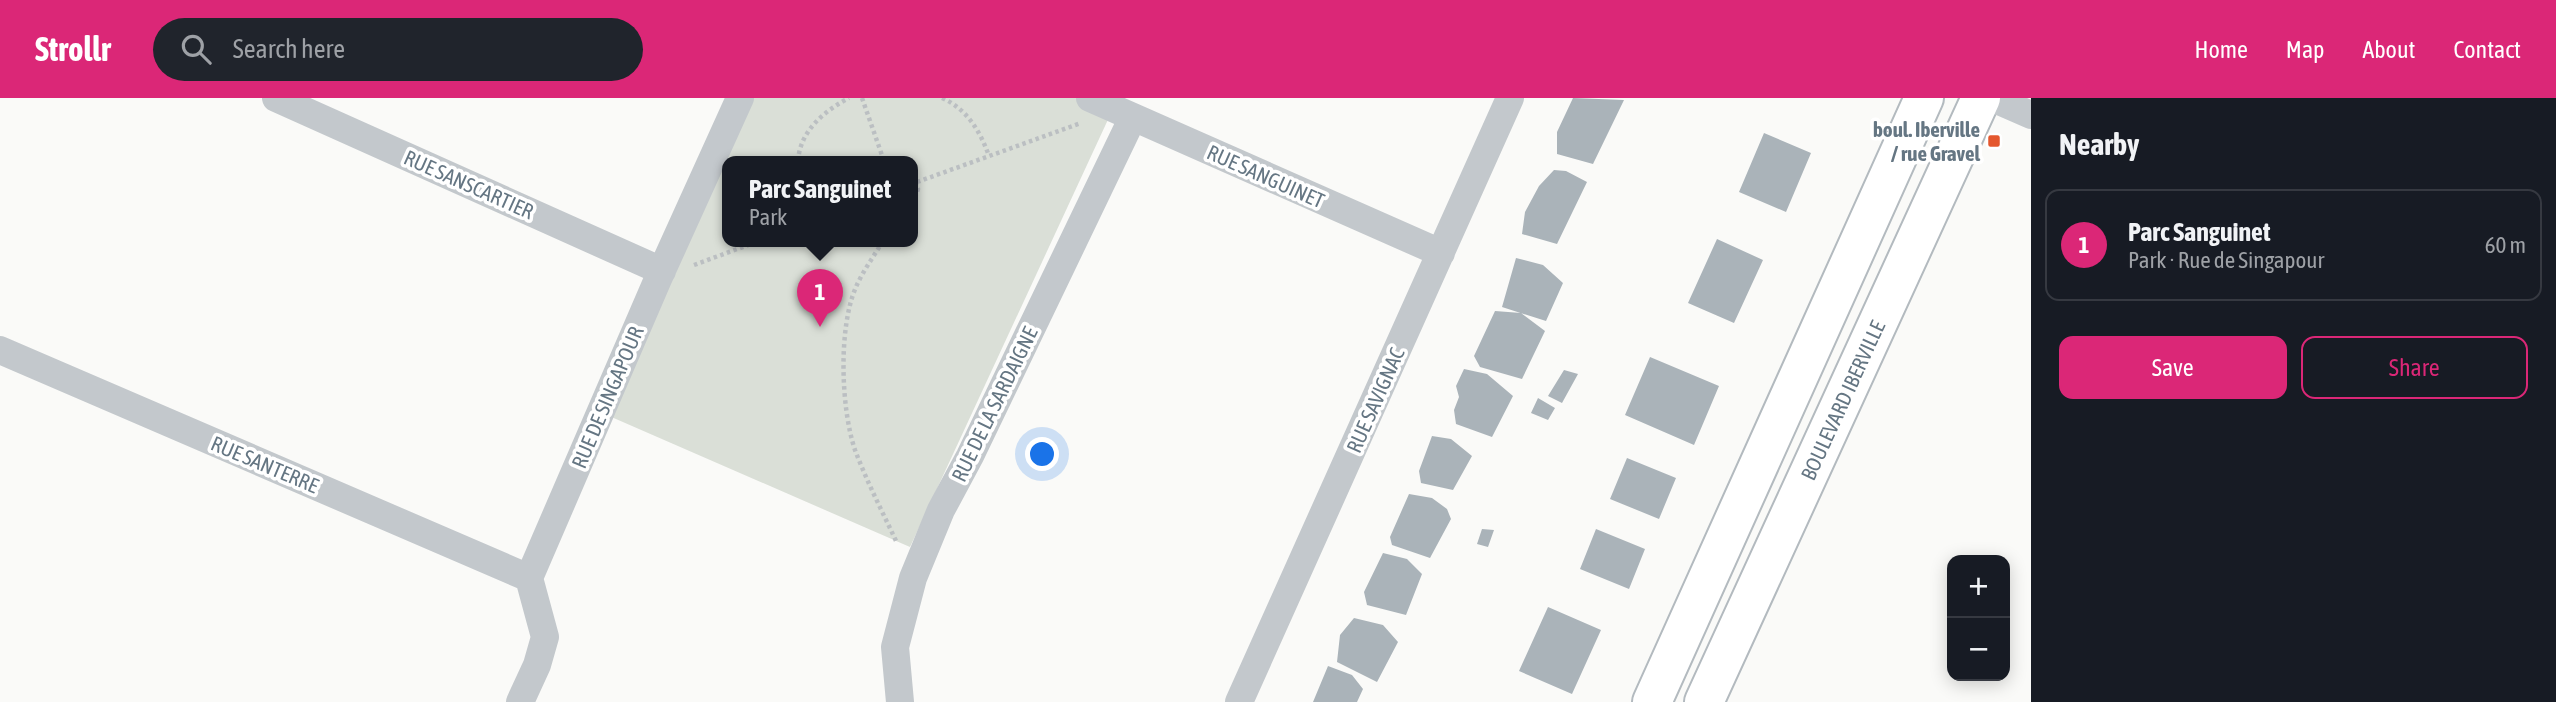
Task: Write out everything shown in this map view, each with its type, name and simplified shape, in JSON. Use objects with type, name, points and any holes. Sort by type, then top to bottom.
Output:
[{"type":"street","name":"RUE SANSCARTIER","points":[[276,98],[660,275]]},
{"type":"street","name":"RUE DE SINGAPOUR","points":[[529,578],[740,98]]},
{"type":"street","name":"RUE SANGUINET","points":[[1090,98],[1441,253]]},
{"type":"street","name":"RUE SAVIGNAC","points":[[1239,702],[1510,98]]},
{"type":"street","points":[[1652,702],[1924,98]]},
{"type":"street","name":"BOULEVARD IBERVILLE","points":[[1704,702],[1981,98]]},
{"type":"street","points":[[1992,98],[2031,115]]},
{"type":"street","name":"RUE DE LA SARDAIGNE","points":[[900,702],[895,646],[913,578],[941,510],[970,456],[1125,113]]},
{"type":"street","name":"RUE SANTERRE","points":[[0,350],[529,578]]},
{"type":"street","points":[[520,702],[537,665],[545,637],[529,578]]},
{"type":"path","points":[[798,156],[809,128],[832,107],[849,98]]},
{"type":"path","points":[[862,98],[882,156]]},
{"type":"path","points":[[942,98],[971,119],[989,156]]},
{"type":"path","points":[[918,182],[1125,113]]},
{"type":"path","points":[[660,275],[742,247]]},
{"type":"path","points":[[879,247],[856,287],[845,324],[843,353],[846,400],[854,447],[913,578]]},
{"type":"shaded area","points":[[728,98],[1118,98],[910,547],[593,409]]},
{"type":"building","points":[[1573,98],[1624,100],[1593,164],[1557,154],[1557,132]]},
{"type":"building","points":[[1764,133],[1811,153],[1786,212],[1739,192]]},
{"type":"building","points":[[1554,170],[1566,171],[1587,182],[1557,244],[1522,234],[1525,212],[1539,186]]},
{"type":"building","points":[[1717,239],[1763,260],[1734,323],[1688,303]]},
{"type":"building","points":[[1516,258],[1543,265],[1563,283],[1546,321],[1502,307]]},
{"type":"building","points":[[1495,311],[1521,313],[1545,331],[1522,379],[1480,367],[1474,356]]},
{"type":"building","points":[[1650,357],[1719,386],[1694,445],[1625,415]]},
{"type":"building","points":[[1464,369],[1487,374],[1513,396],[1492,437],[1456,424],[1454,410],[1459,397],[1456,386]]},
{"type":"building","points":[[1564,370],[1578,374],[1562,403],[1548,396]]},
{"type":"building","points":[[1538,398],[1555,408],[1548,420],[1531,413]]},
{"type":"building","points":[[1432,436],[1451,439],[1472,456],[1453,490],[1421,483],[1419,471]]},
{"type":"building","points":[[1627,458],[1676,478],[1659,519],[1610,499]]},
{"type":"building","points":[[1409,494],[1432,498],[1447,509],[1451,519],[1430,558],[1392,545],[1390,537]]},
{"type":"building","points":[[1482,529],[1494,530],[1488,547],[1477,544]]},
{"type":"building","points":[[1596,529],[1645,549],[1629,589],[1580,569]]},
{"type":"building","points":[[1383,553],[1407,559],[1422,574],[1406,615],[1367,605],[1364,592]]},
{"type":"building","points":[[1548,607],[1601,630],[1572,694],[1519,671]]},
{"type":"building","points":[[1354,618],[1383,625],[1398,642],[1377,682],[1337,662],[1340,635]]},
{"type":"building","points":[[1328,666],[1352,675],[1363,689],[1357,702],[1313,702]]},
{"type":"place","name":"boul. Iberville / rue Gravel","points":[[1994,141]]},
{"type":"place","name":"Parc Sanguinet","points":[[820,327]]}]
